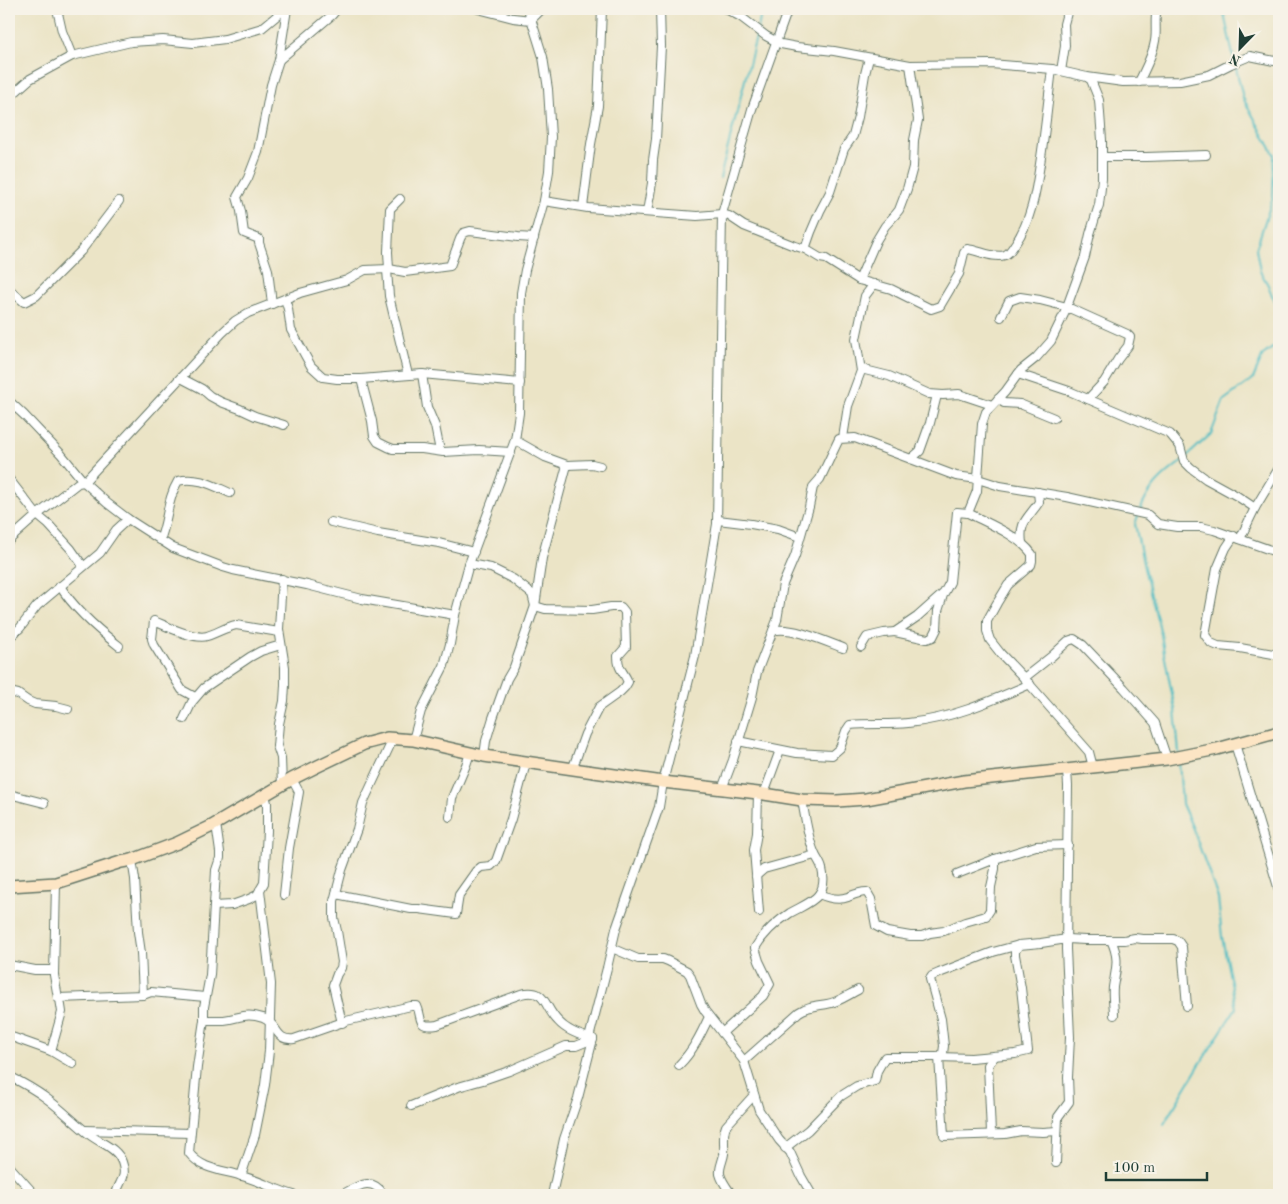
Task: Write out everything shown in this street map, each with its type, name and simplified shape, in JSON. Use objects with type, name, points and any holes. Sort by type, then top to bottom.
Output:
[{"type":"street","points":[[57,9],[62,31],[72,56]]},
{"type":"street","points":[[9,101],[12,95],[30,79],[72,56],[131,42],[163,40],[193,43],[225,39],[262,28],[286,9]]},
{"type":"street","points":[[272,304],[268,270],[259,239],[244,233],[237,197],[248,178],[258,152],[271,86],[279,60],[286,9]]},
{"type":"street","points":[[279,60],[337,9]]},
{"type":"street","points":[[359,9],[369,9]]},
{"type":"street","points":[[478,9],[513,18],[531,20]]},
{"type":"street","points":[[412,740],[421,711],[444,666],[469,564],[515,440],[519,413],[521,293],[524,270],[544,201],[549,171],[550,145],[548,89],[543,58],[528,9]]},
{"type":"street","points":[[531,20],[542,9]]},
{"type":"street","points":[[583,207],[598,106],[602,9]]},
{"type":"street","points":[[647,212],[656,139],[662,46],[660,9]]},
{"type":"street","points":[[726,9],[741,17],[775,42],[910,65],[991,64],[1052,69],[1087,78],[1139,82],[1180,80],[1209,75],[1250,56],[1274,61],[1279,60]]},
{"type":"street","points":[[552,1195],[564,1139],[578,1098],[616,929],[659,807],[663,782],[695,656],[718,520],[722,214],[752,109],[788,9]]},
{"type":"street","points":[[1061,71],[1065,46],[1064,24],[1068,9]]},
{"type":"street","points":[[1139,82],[1156,40],[1155,18],[1157,9]]},
{"type":"street","points":[[805,249],[820,211],[830,192],[844,149],[853,136],[869,58]]},
{"type":"street","points":[[860,280],[876,240],[899,210],[913,167],[914,140],[918,120],[910,65]]},
{"type":"street","points":[[544,201],[583,207],[697,216],[722,214],[729,216],[744,226],[826,259],[860,280],[891,289],[931,309],[935,308],[940,306],[959,274],[964,253],[967,250],[976,250],[996,256],[1004,255],[1010,252],[1020,237],[1028,220],[1036,185],[1052,69]]},
{"type":"street","points":[[968,514],[977,492],[982,424],[986,412],[1018,374],[1051,341],[1067,307],[1085,257],[1099,205],[1102,179],[1099,100],[1091,80],[1087,78]]},
{"type":"street","points":[[1102,157],[1206,155]]},
{"type":"street","points":[[400,198],[390,208],[389,296],[408,375]]},
{"type":"street","points":[[9,289],[24,302],[36,296],[81,251],[118,202]]},
{"type":"street","points":[[9,540],[37,515],[81,482],[235,321],[248,313],[300,293],[347,280],[365,270],[388,269],[405,272],[450,266],[463,233],[470,231],[534,238]]},
{"type":"street","points":[[843,438],[848,406],[861,371],[856,339],[865,296],[874,284]]},
{"type":"street","points":[[1001,317],[1009,301],[1020,297],[1067,307],[1127,334],[1130,337],[1128,346],[1104,382],[1088,399]]},
{"type":"street","points":[[285,299],[291,330],[311,366],[324,377],[361,379],[422,374],[520,383]]},
{"type":"street","points":[[861,369],[889,376],[929,394],[959,394],[992,406]]},
{"type":"street","points":[[422,374],[427,407],[435,426],[440,451]]},
{"type":"street","points":[[1018,374],[1069,391],[1170,434],[1180,446],[1184,461],[1191,468],[1255,508]]},
{"type":"street","points":[[182,378],[221,402],[284,425]]},
{"type":"street","points":[[361,379],[374,436],[378,442],[393,449],[511,452]]},
{"type":"street","points":[[911,459],[920,451],[937,395]]},
{"type":"street","points":[[998,399],[1004,403],[1020,404],[1054,418]]},
{"type":"street","points":[[9,401],[79,474],[81,482],[128,519],[173,548],[222,567],[282,579],[362,599],[455,616]]},
{"type":"street","points":[[722,790],[752,697],[757,672],[777,620],[783,584],[795,556],[813,487],[820,479],[840,439],[855,438],[956,476],[1148,515],[1158,524],[1166,526],[1201,527],[1214,530],[1279,553]]},
{"type":"street","points":[[515,440],[567,465],[592,464],[600,466]]},
{"type":"street","points":[[484,756],[486,741],[493,718],[507,679],[514,667],[535,606],[542,558],[567,465]]},
{"type":"street","points":[[1279,468],[1237,538],[1226,548],[1217,570],[1204,635],[1218,646],[1279,655]]},
{"type":"street","points":[[9,479],[37,515],[49,525],[83,566]]},
{"type":"street","points":[[160,540],[164,531],[168,506],[178,481],[189,479],[202,481],[230,493]]},
{"type":"street","points":[[1022,543],[1021,535],[1024,522],[1039,502],[1038,492]]},
{"type":"street","points":[[861,647],[867,637],[884,633],[895,632],[927,639],[933,637],[937,629],[938,611],[950,582],[957,512],[968,514],[995,527],[1022,543],[1032,554],[1032,561],[1028,568],[1008,585],[987,621],[986,631],[990,640],[1001,654],[1089,752],[1093,767]]},
{"type":"street","points":[[9,638],[20,628],[37,606],[100,553],[116,530],[128,519]]},
{"type":"street","points":[[718,520],[760,525],[800,537]]},
{"type":"street","points":[[332,522],[474,552]]},
{"type":"street","points":[[469,564],[491,568],[513,579],[532,594],[535,606]]},
{"type":"street","points":[[282,579],[280,632],[284,667],[284,701],[277,746],[287,782],[299,792],[289,848],[284,895]]},
{"type":"street","points":[[60,586],[72,603],[118,646]]},
{"type":"street","points":[[895,632],[917,617],[944,593]]},
{"type":"street","points":[[535,606],[545,609],[592,610],[621,607],[625,612],[626,647],[618,656],[618,667],[628,682],[626,687],[598,707],[585,734],[572,770]]},
{"type":"street","points":[[195,697],[189,692],[182,690],[154,645],[152,639],[154,621],[176,631],[199,637],[204,637],[236,625],[280,632]]},
{"type":"street","points":[[773,631],[778,629],[785,630],[843,648]]},
{"type":"street","points":[[738,741],[797,753],[832,755],[840,748],[850,725],[909,723],[934,719],[990,701],[1027,681],[1068,641],[1074,639],[1078,640],[1124,688],[1154,723],[1170,759]]},
{"type":"street","points":[[184,719],[195,697],[204,688],[250,657],[261,651],[281,645]]},
{"type":"street","points":[[9,692],[18,694],[35,704],[68,709]]},
{"type":"street","points":[[9,886],[56,883],[132,860],[177,843],[216,824],[318,766],[364,744],[387,738],[412,740],[484,756],[572,770],[802,800],[837,801],[866,799],[964,782],[1170,759],[1279,732]]},
{"type":"street","points":[[342,1023],[333,985],[342,962],[334,918],[334,900],[342,870],[357,829],[363,803],[393,739]]},
{"type":"street","points":[[1235,744],[1279,890]]},
{"type":"street","points":[[759,912],[754,850],[761,794],[780,750]]},
{"type":"street","points":[[450,817],[452,798],[470,753]]},
{"type":"street","points":[[336,894],[411,909],[419,908],[456,914],[459,895],[476,871],[481,867],[491,866],[496,861],[511,819],[526,763]]},
{"type":"street","points":[[1056,1163],[1058,1117],[1069,1102],[1070,1037],[1066,939],[1067,770]]},
{"type":"street","points":[[9,794],[44,803]]},
{"type":"street","points":[[214,906],[232,905],[257,895],[264,884],[267,803],[264,795]]},
{"type":"street","points":[[722,1033],[763,996],[770,984],[755,948],[763,935],[789,914],[806,905],[820,894],[823,888],[822,870],[811,842],[802,800]]},
{"type":"street","points":[[216,824],[220,858],[216,870],[210,975],[205,997],[189,1153],[194,1160],[212,1169],[241,1176],[294,1195]]},
{"type":"street","points":[[957,874],[1036,846],[1068,845]]},
{"type":"street","points":[[756,876],[764,869],[815,855]]},
{"type":"street","points":[[820,894],[830,899],[847,898],[853,894],[868,892],[876,926],[887,932],[922,936],[944,931],[986,916],[990,910],[995,859]]},
{"type":"street","points":[[132,860],[143,996]]},
{"type":"street","points":[[51,1051],[62,1012],[60,999],[57,996],[54,970],[56,883]]},
{"type":"street","points":[[241,1176],[255,1135],[265,1085],[269,1051],[271,984],[260,890]]},
{"type":"street","points":[[1057,1131],[1022,1131],[1005,1134],[944,1136],[939,1057],[944,1046],[941,1019],[930,979],[932,976],[993,952],[1019,945],[1066,939],[1173,939],[1178,941],[1182,947],[1187,1006]]},
{"type":"street","points":[[1111,940],[1117,953],[1113,988],[1114,1015]]},
{"type":"street","points":[[785,1148],[808,1130],[841,1096],[857,1086],[875,1081],[877,1071],[885,1057],[970,1058],[1028,1051],[1021,988],[1015,955],[1019,945]]},
{"type":"street","points":[[612,948],[638,959],[662,959],[687,971],[693,980],[701,1004],[744,1061],[750,1075],[759,1110],[785,1148],[790,1152],[812,1195]]},
{"type":"street","points":[[9,965],[35,970],[54,970]]},
{"type":"street","points":[[744,1061],[805,1008],[828,1004],[858,990]]},
{"type":"street","points":[[60,999],[143,996],[151,992],[205,997]]},
{"type":"street","points":[[204,1020],[225,1020],[249,1014],[270,1021],[275,1026],[278,1034],[287,1040],[342,1023],[411,1006],[417,1006],[420,1020],[423,1024],[437,1025],[521,994],[532,992],[541,996],[547,1008],[566,1029],[591,1038]]},
{"type":"street","points":[[680,1064],[694,1048],[710,1017]]},
{"type":"street","points":[[9,1036],[51,1051],[73,1064]]},
{"type":"street","points":[[411,1106],[458,1087],[509,1071],[566,1046],[576,1046],[591,1038]]},
{"type":"street","points":[[991,1133],[988,1065],[995,1056]]},
{"type":"street","points":[[9,1076],[45,1097],[90,1135],[117,1153],[123,1168],[124,1179],[117,1189],[116,1195]]},
{"type":"street","points":[[732,1195],[720,1174],[724,1153],[724,1128],[754,1095]]},
{"type":"street","points":[[85,1130],[190,1133]]},
{"type":"street","points":[[9,1164],[35,1195]]},
{"type":"street","points":[[341,1195],[361,1184],[370,1184],[379,1188],[384,1195]]},
{"type":"waterway","points":[[758,28],[762,9]]},
{"type":"waterway","points":[[1223,9],[1234,60]]},
{"type":"waterway","points":[[720,178],[757,33]]},
{"type":"waterway","points":[[1235,64],[1243,98],[1274,154],[1273,197],[1256,249],[1260,271],[1268,285],[1279,314]]},
{"type":"waterway","points":[[1186,457],[1211,434],[1224,400],[1253,379],[1263,355],[1279,343]]},
{"type":"waterway","points":[[1140,511],[1147,496],[1156,484],[1181,462]]},
{"type":"waterway","points":[[1138,516],[1135,524],[1161,634],[1175,710],[1179,753]]},
{"type":"waterway","points":[[1164,1124],[1236,1008],[1222,937],[1218,898],[1182,804],[1179,761]]}]
